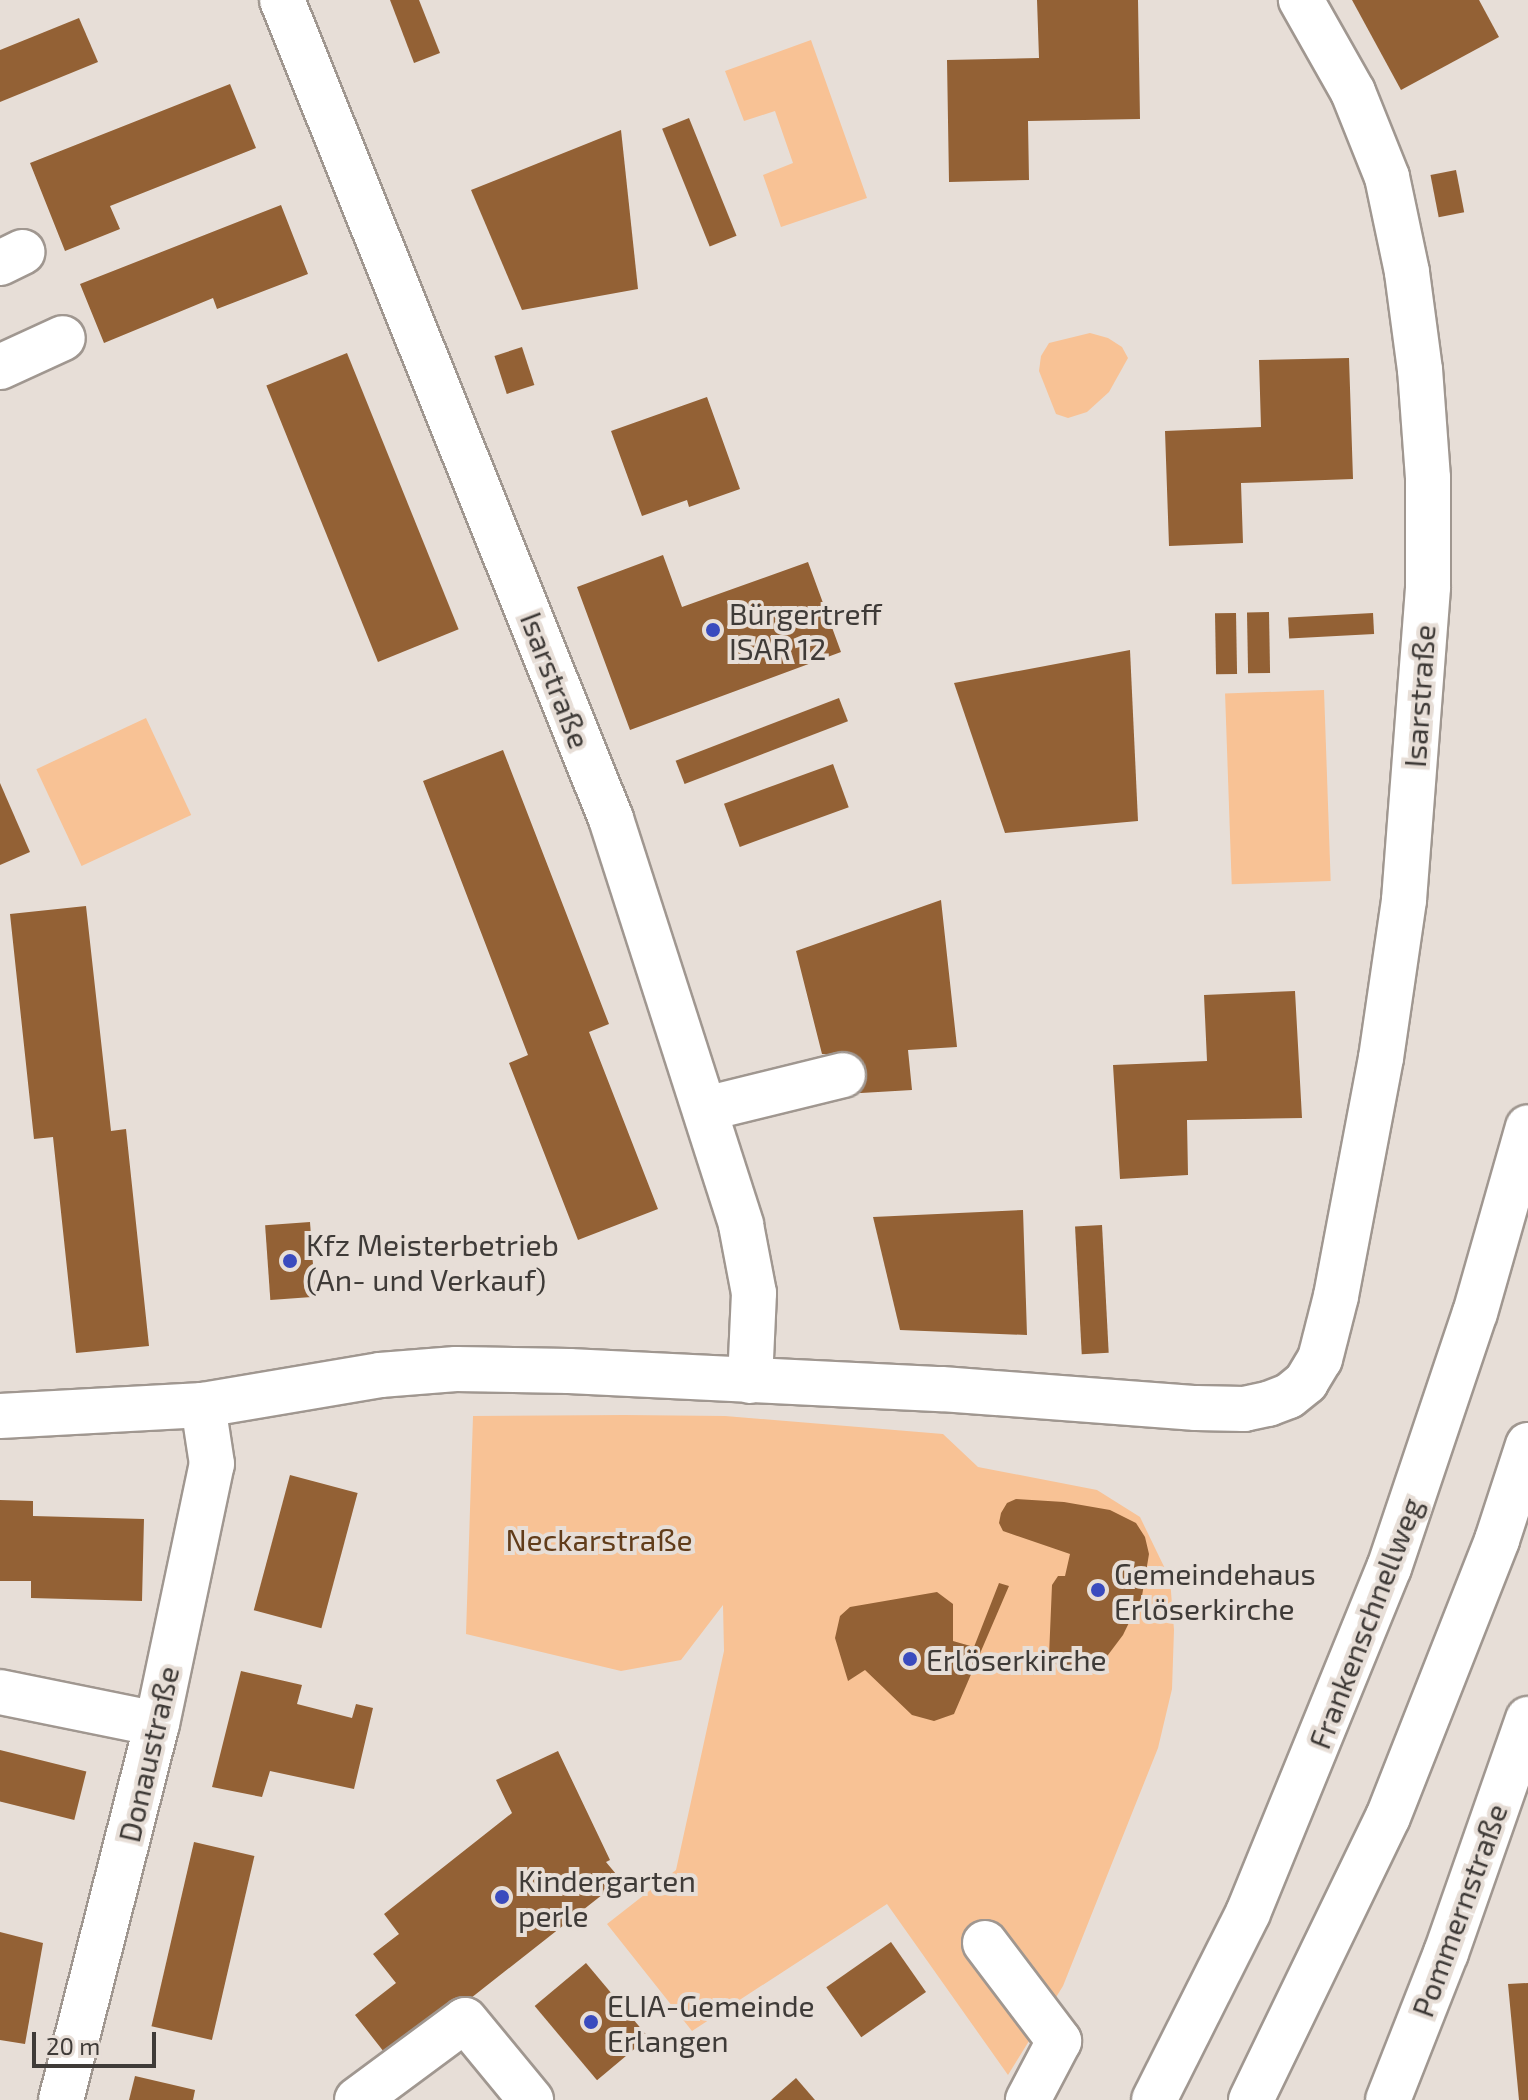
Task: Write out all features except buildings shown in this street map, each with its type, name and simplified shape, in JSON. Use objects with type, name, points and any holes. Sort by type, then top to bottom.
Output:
[{"type":"main road","name":"Isarstraße","points":[[282,0],[611,819],[705,1109],[749,1262],[754,1293],[750,1381],[942,1389],[1244,1409],[1289,1396],[1306,1382],[1320,1359],[1336,1296],[1381,1058],[1404,900],[1428,587],[1428,478],[1420,370],[1407,272],[1390,191],[1353,92],[1301,0]]},
{"type":"main road","points":[[0,367],[63,338]]},
{"type":"main road","points":[[705,1109],[843,1075]]},
{"type":"main road","name":"Frankenschnellweg","points":[[1154,2100],[1248,1913],[1389,1568],[1475,1313],[1528,1127]]},
{"type":"main road","points":[[0,1416],[203,1405],[380,1375],[456,1369],[554,1370],[750,1381]]},
{"type":"main road","name":"Donaustraße","points":[[61,2100],[157,1724],[212,1464],[203,1405]]},
{"type":"main road","points":[[1251,2100],[1388,1817],[1491,1554],[1528,1445]]},
{"type":"main road","points":[[0,1692],[157,1724]]},
{"type":"main road","name":"Pommernstraße","points":[[1388,2100],[1446,1953],[1528,1719]]},
{"type":"main road","points":[[985,1943],[1059,2041],[1028,2100]]},
{"type":"main road","points":[[357,2100],[465,2020],[531,2100]]},
{"type":"green space","points":[[811,40],[867,198],[781,227],[763,175],[793,163],[775,111],[744,121],[725,71]]},
{"type":"green space","points":[[1090,333],[1108,338],[1122,347],[1128,358],[1109,392],[1087,412],[1068,418],[1056,414],[1039,371],[1041,356],[1049,343]]},
{"type":"green space","points":[[1324,690],[1331,881],[1232,884],[1225,693]]},
{"type":"green space","points":[[146,718],[191,815],[82,866],[36,769]]},
{"type":"green space","name":"Neckarstraße","points":[[473,1416],[725,1416],[943,1434],[978,1467],[1097,1490],[1140,1517],[1170,1579],[1174,1630],[1172,1689],[1158,1748],[1063,1986],[1008,2075],[887,1904],[692,2031],[607,1924],[676,1870],[724,1651],[723,1605],[681,1660],[621,1671],[466,1634]]},
{"type":"place","name":"Bürgertreff ISAR 12","points":[[713,630]]},
{"type":"place","name":"Kfz Meisterbetrieb (An- und Verkauf)","points":[[290,1261]]},
{"type":"place","name":"Gemeindehaus Erlöserkirche","points":[[1098,1590]]},
{"type":"place","name":"Erlöserkirche","points":[[910,1659]]},
{"type":"place","name":"Kindergarten perle","points":[[502,1897]]},
{"type":"place","name":"ELIA-Gemeinde Erlangen","points":[[591,2022]]}]
